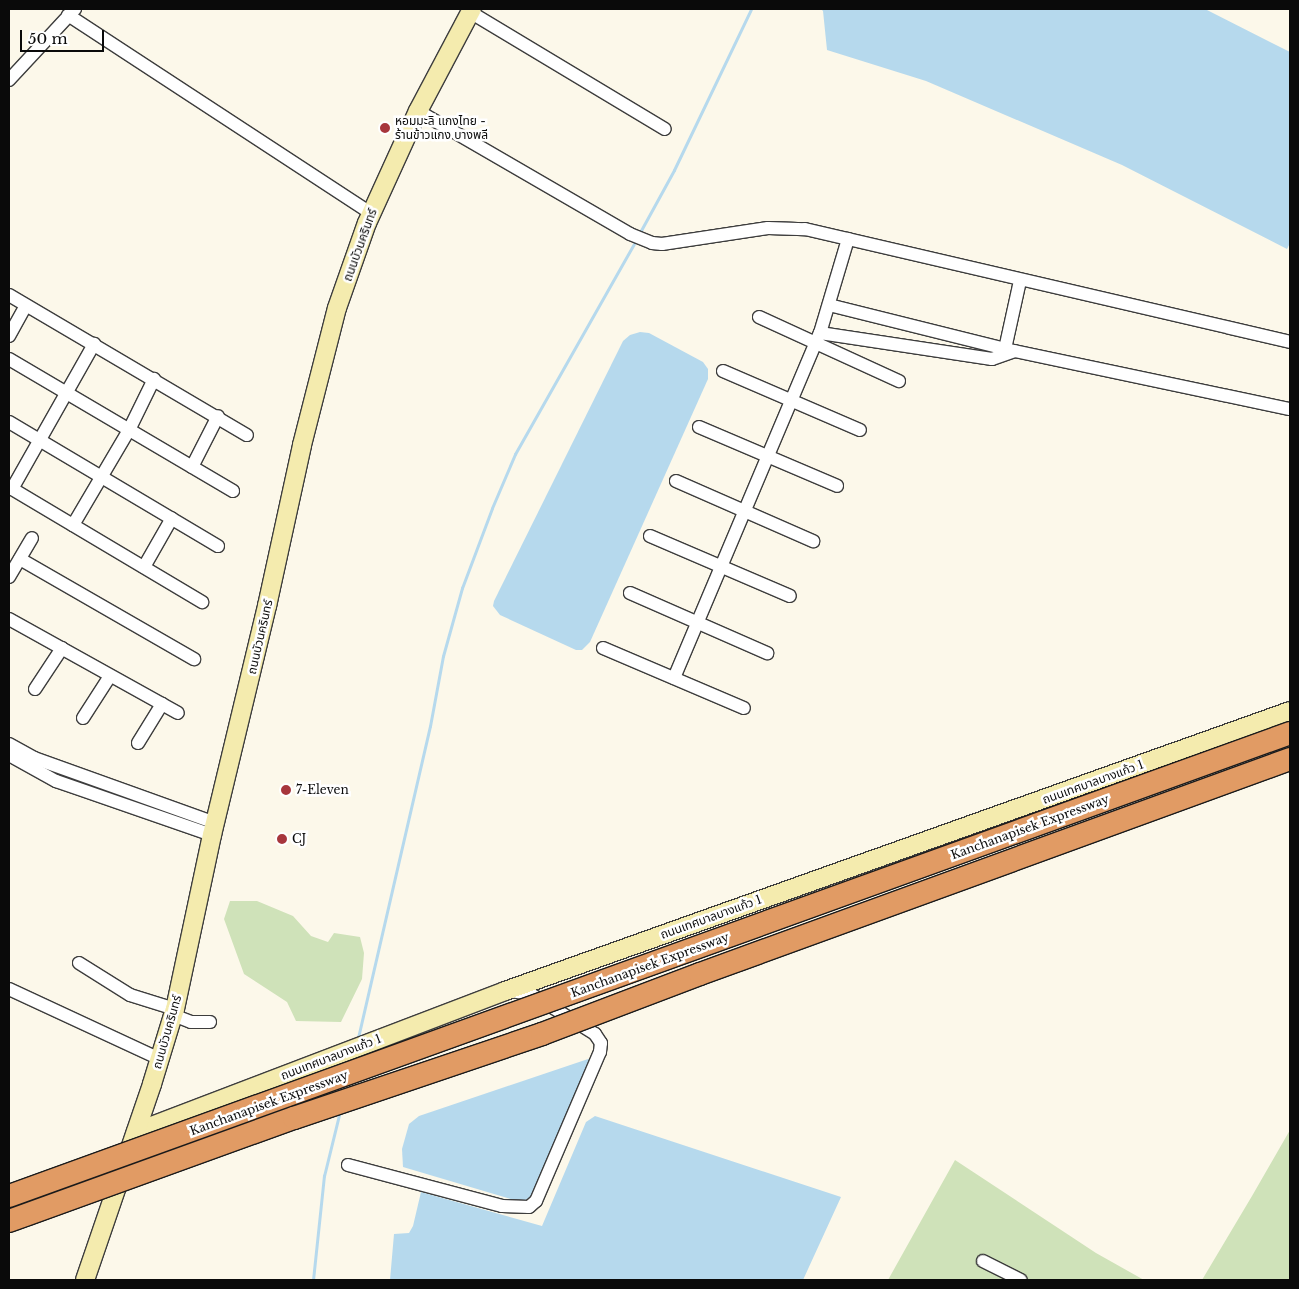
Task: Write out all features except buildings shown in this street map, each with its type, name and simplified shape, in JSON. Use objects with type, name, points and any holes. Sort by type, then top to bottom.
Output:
[{"type":"highway","name":"Kanchanapisek Expressway","points":[[9,1196],[1290,734]]},
{"type":"highway","name":"Kanchanapisek Expressway","points":[[9,1221],[285,1122],[542,1034],[709,970],[1290,759]]},
{"type":"street","name":"ถนนบัวนครินทร์","points":[[85,1280],[136,1132],[174,1012],[214,829],[318,380],[337,308],[372,213],[418,111],[471,10]]},
{"type":"street","points":[[471,10],[665,129]]},
{"type":"street","points":[[9,80],[72,12],[372,213]]},
{"type":"street","points":[[418,111],[630,234],[644,240],[662,244],[788,227],[848,239],[1020,281],[1290,342]]},
{"type":"street","points":[[674,678],[818,338],[848,239]]},
{"type":"street","points":[[1010,350],[1020,281]]},
{"type":"street","points":[[9,295],[218,416],[247,435]]},
{"type":"street","points":[[9,336],[26,305]]},
{"type":"street","points":[[829,306],[1010,350],[1290,409]]},
{"type":"street","points":[[759,317],[818,338],[899,381]]},
{"type":"street","points":[[818,338],[992,359],[1010,350]]},
{"type":"street","points":[[94,344],[11,488],[202,602]]},
{"type":"street","points":[[9,359],[233,491]]},
{"type":"street","points":[[723,372],[860,430]]},
{"type":"street","points":[[73,525],[129,430],[154,379]]},
{"type":"street","points":[[192,467],[218,416]]},
{"type":"street","points":[[9,422],[218,546]]},
{"type":"street","points":[[699,427],[767,458],[837,486]]},
{"type":"street","points":[[676,481],[813,541]]},
{"type":"street","points":[[144,567],[172,518]]},
{"type":"street","points":[[650,536],[790,596]]},
{"type":"street","points":[[9,578],[32,538]]},
{"type":"street","points":[[20,559],[194,659]]},
{"type":"street","points":[[630,593],[767,653]]},
{"type":"street","points":[[9,621],[62,648],[178,713]]},
{"type":"street","points":[[36,689],[62,648]]},
{"type":"street","points":[[603,648],[744,708]]},
{"type":"street","points":[[84,718],[110,676]]},
{"type":"street","points":[[138,743],[162,704]]},
{"type":"street","name":"ถนนเทศบาลบางแก้ว 1","points":[[136,1132],[505,991],[1290,711]]},
{"type":"street","points":[[9,744],[34,758],[214,829]]},
{"type":"street","points":[[9,756],[56,782],[214,829]]},
{"type":"street","points":[[79,963],[130,995],[174,1012],[191,1022],[210,1022]]},
{"type":"street","points":[[9,990],[160,1059]]},
{"type":"street","points":[[348,1165],[502,1206],[529,1207],[536,1201],[600,1052],[602,1043],[595,1034],[531,994],[505,991]]},
{"type":"street","points":[[983,1261],[1021,1280]]},
{"type":"green space","points":[[230,901],[257,901],[293,916],[311,936],[328,942],[334,933],[360,937],[364,953],[362,979],[341,1022],[296,1021],[287,1002],[244,974],[224,919]]},
{"type":"green space","points":[[1290,1130],[1290,1280],[1202,1280],[1252,1196]]},
{"type":"green space","points":[[955,1160],[1096,1253],[1144,1280],[888,1280]]},
{"type":"water","points":[[821,9],[1205,9],[1290,52],[1290,243],[1287,249],[1122,165],[926,81],[827,50],[823,11]]},
{"type":"water","points":[[640,332],[649,333],[703,362],[708,369],[708,379],[590,642],[582,650],[576,650],[500,615],[493,606],[494,601],[623,341],[630,335]]},
{"type":"water","points":[[594,1057],[534,1196],[521,1202],[403,1167],[402,1149],[409,1124],[419,1116]]},
{"type":"water","points":[[595,1116],[841,1197],[803,1280],[390,1280],[394,1234],[409,1233],[413,1226],[421,1192],[542,1226],[586,1122]]},
{"type":"waterway","points":[[639,234],[674,170],[751,9]]},
{"type":"waterway","points":[[357,1042],[430,726],[443,656],[462,588],[492,508],[515,454],[636,240]]},
{"type":"waterway","points":[[313,1280],[324,1176],[340,1111]]},
{"type":"place","name":"หอมมะลิ เเกงไทย - ร้านข้าวแกง บางพลี","points":[[385,128]]},
{"type":"place","name":"7-Eleven","points":[[286,790]]},
{"type":"place","name":"CJ","points":[[282,839]]}]
